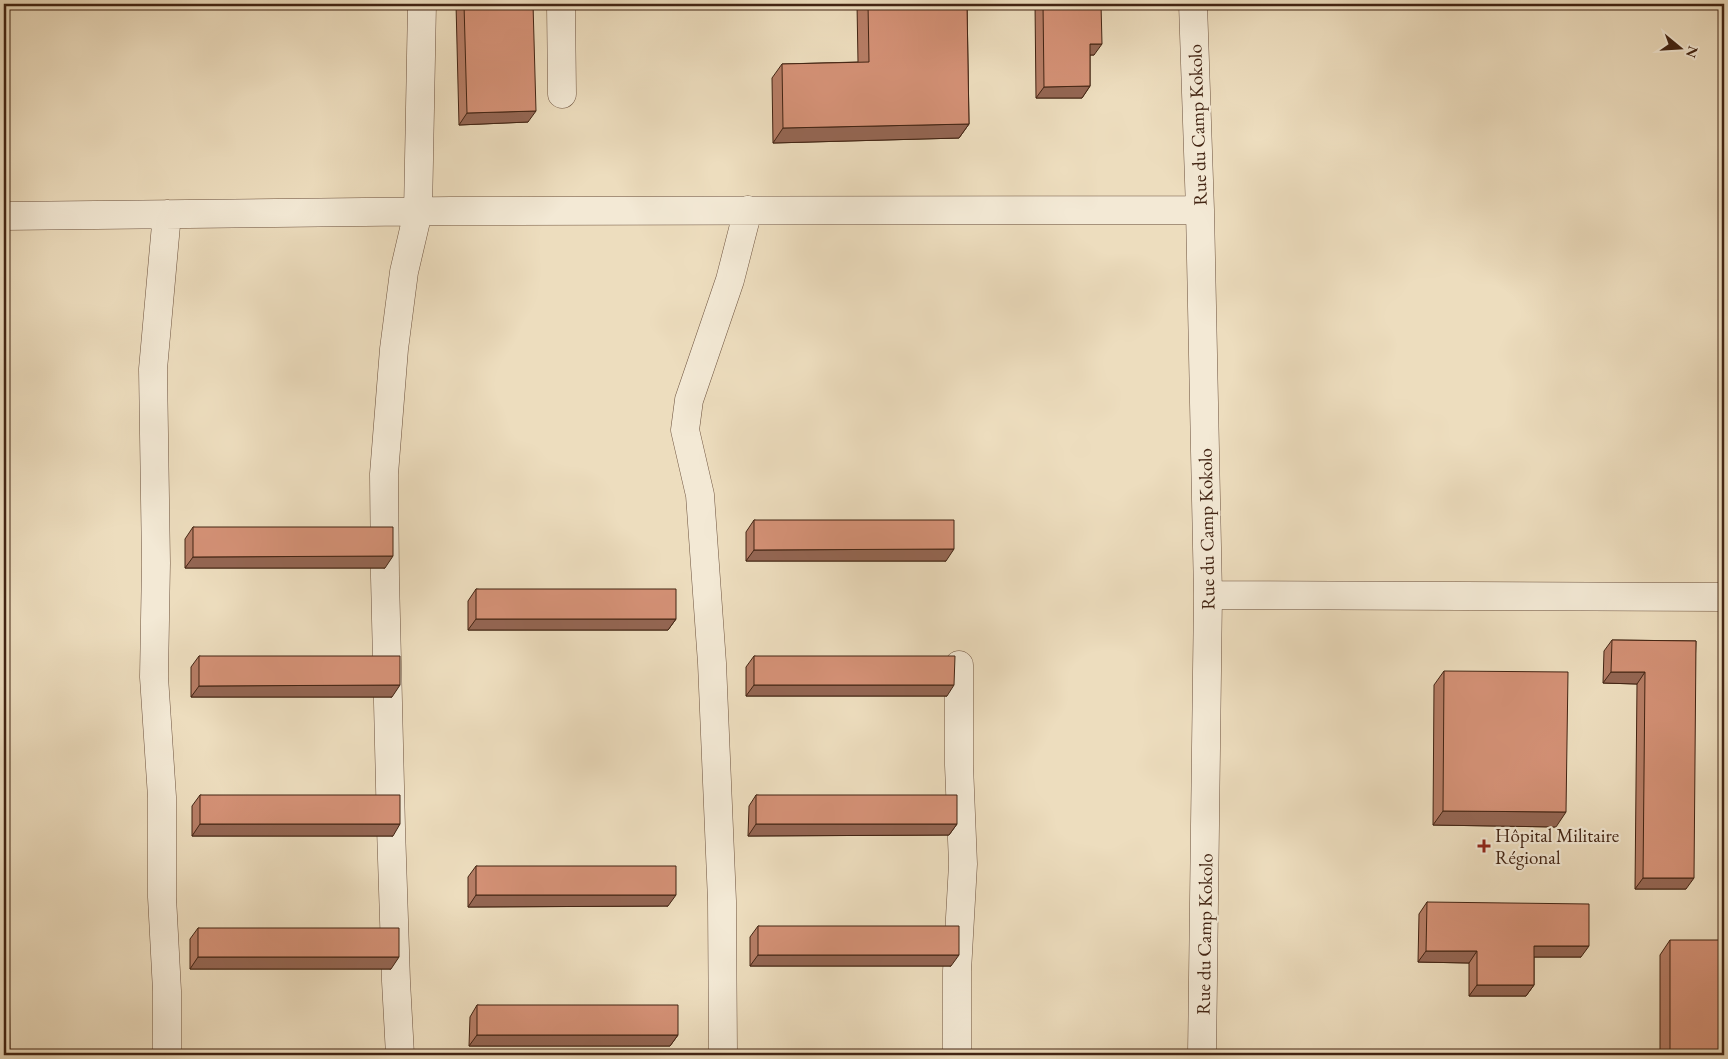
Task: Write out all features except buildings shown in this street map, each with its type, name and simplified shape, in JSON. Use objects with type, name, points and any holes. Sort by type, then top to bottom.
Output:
[{"type":"street","points":[[400,1055],[390,828],[384,577],[384,474],[394,349],[404,272],[418,212],[422,4]]},
{"type":"street","points":[[561,4],[562,94]]},
{"type":"street","name":"Rue du Camp Kokolo","points":[[1193,4],[1200,210],[1208,595],[1202,1055]]},
{"type":"street","points":[[723,1055],[722,901],[712,663],[700,495],[685,430],[689,400],[730,280],[748,210]]},
{"type":"street","points":[[4,216],[748,210],[1200,210]]},
{"type":"street","points":[[167,214],[153,369],[156,563],[154,677],[162,796],[162,898],[168,1055]]},
{"type":"street","points":[[1208,595],[1724,597]]},
{"type":"street","points":[[957,1055],[957,971],[963,864],[959,765],[959,665]]},
{"type":"place","name":"Hôpital Militaire Régional","points":[[1484,846]]}]
